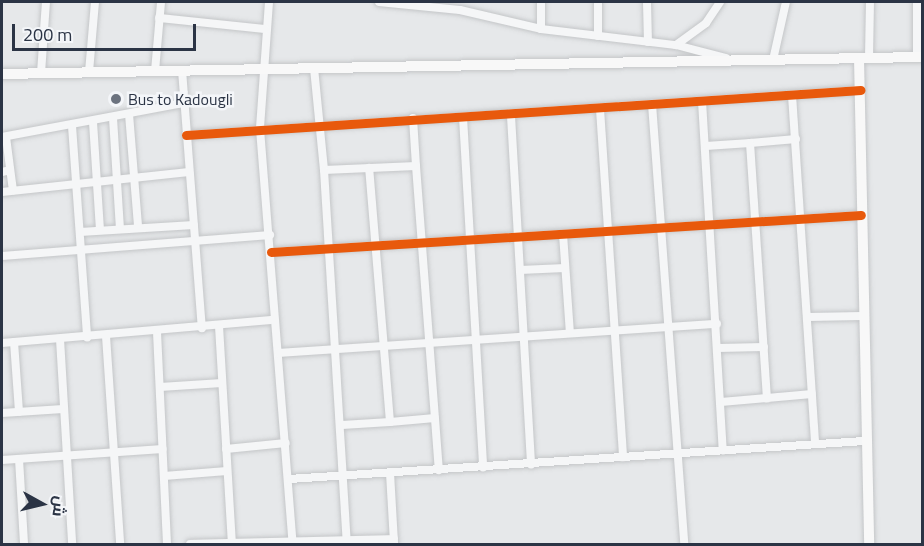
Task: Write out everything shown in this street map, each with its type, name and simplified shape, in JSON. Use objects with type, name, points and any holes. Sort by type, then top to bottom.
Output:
[{"type":"main road","points":[[864,58],[860,90],[862,316],[864,441],[869,544]]},
{"type":"main road","points":[[2,74],[920,58]]},
{"type":"street","points":[[41,74],[46,2]]},
{"type":"street","points":[[89,72],[95,2]]},
{"type":"street","points":[[155,71],[161,2]]},
{"type":"street","points":[[269,2],[260,69],[260,129],[271,252],[271,320],[278,353],[293,544]]},
{"type":"street","points":[[379,2],[429,3],[541,29],[676,45],[738,61]]},
{"type":"street","points":[[541,2],[541,29]]},
{"type":"street","points":[[598,2],[598,36]]},
{"type":"street","points":[[647,2],[648,42]]},
{"type":"street","points":[[676,45],[706,23],[720,2]]},
{"type":"street","points":[[773,60],[786,2]]},
{"type":"street","points":[[864,58],[870,2]]},
{"type":"street","points":[[917,2],[920,58]]},
{"type":"street","points":[[159,18],[265,29]]},
{"type":"street","points":[[314,68],[338,348],[347,543]]},
{"type":"street","points":[[182,70],[202,327]]},
{"type":"street","points":[[186,135],[413,118],[511,116],[860,90]]},
{"type":"street","points":[[792,95],[802,217],[815,443]]},
{"type":"street","points":[[702,101],[723,450]]},
{"type":"street","points":[[13,191],[4,137],[72,126],[183,103]]},
{"type":"street","points":[[652,104],[684,544]]},
{"type":"street","points":[[600,108],[610,231],[623,457]]},
{"type":"street","points":[[129,114],[138,228]]},
{"type":"street","points":[[511,116],[531,464]]},
{"type":"street","points":[[463,117],[483,467]]},
{"type":"street","points":[[112,118],[120,229]]},
{"type":"street","points":[[413,118],[439,470]]},
{"type":"street","points":[[93,122],[100,230]]},
{"type":"street","points":[[72,126],[87,337]]},
{"type":"street","points":[[706,146],[796,139]]},
{"type":"street","points":[[750,143],[767,398]]},
{"type":"street","points":[[324,170],[416,165]]},
{"type":"street","points":[[369,168],[390,422]]},
{"type":"street","points":[[2,171],[10,170]]},
{"type":"street","points":[[2,192],[77,182],[189,172]]},
{"type":"street","points":[[271,252],[861,215]]},
{"type":"street","points":[[80,232],[194,225]]},
{"type":"street","points":[[563,234],[570,333]]},
{"type":"street","points":[[2,256],[81,252],[270,235]]},
{"type":"street","points":[[520,270],[566,268]]},
{"type":"street","points":[[808,318],[862,316]]},
{"type":"street","points":[[2,343],[157,332],[271,320]]},
{"type":"street","points":[[278,353],[477,337],[616,332],[717,324]]},
{"type":"street","points":[[219,326],[232,544]]},
{"type":"street","points":[[157,332],[167,544]]},
{"type":"street","points":[[106,336],[120,544]]},
{"type":"street","points":[[60,339],[72,544]]},
{"type":"street","points":[[14,342],[19,412]]},
{"type":"street","points":[[718,348],[764,347]]},
{"type":"street","points":[[159,387],[222,382]]},
{"type":"street","points":[[721,402],[812,394]]},
{"type":"street","points":[[2,413],[63,409]]},
{"type":"street","points":[[342,425],[435,418]]},
{"type":"street","points":[[289,479],[864,441]]},
{"type":"street","points":[[226,449],[286,443]]},
{"type":"street","points":[[2,460],[163,449]]},
{"type":"street","points":[[19,459],[24,544]]},
{"type":"street","points":[[164,476],[227,471]]},
{"type":"street","points":[[190,544],[394,542],[390,473]]},
{"type":"cycle path","points":[[186,135],[860,90]]},
{"type":"cycle path","points":[[271,252],[861,215]]},
{"type":"place","name":"Bus to Kadougli","points":[[116,99]]}]
